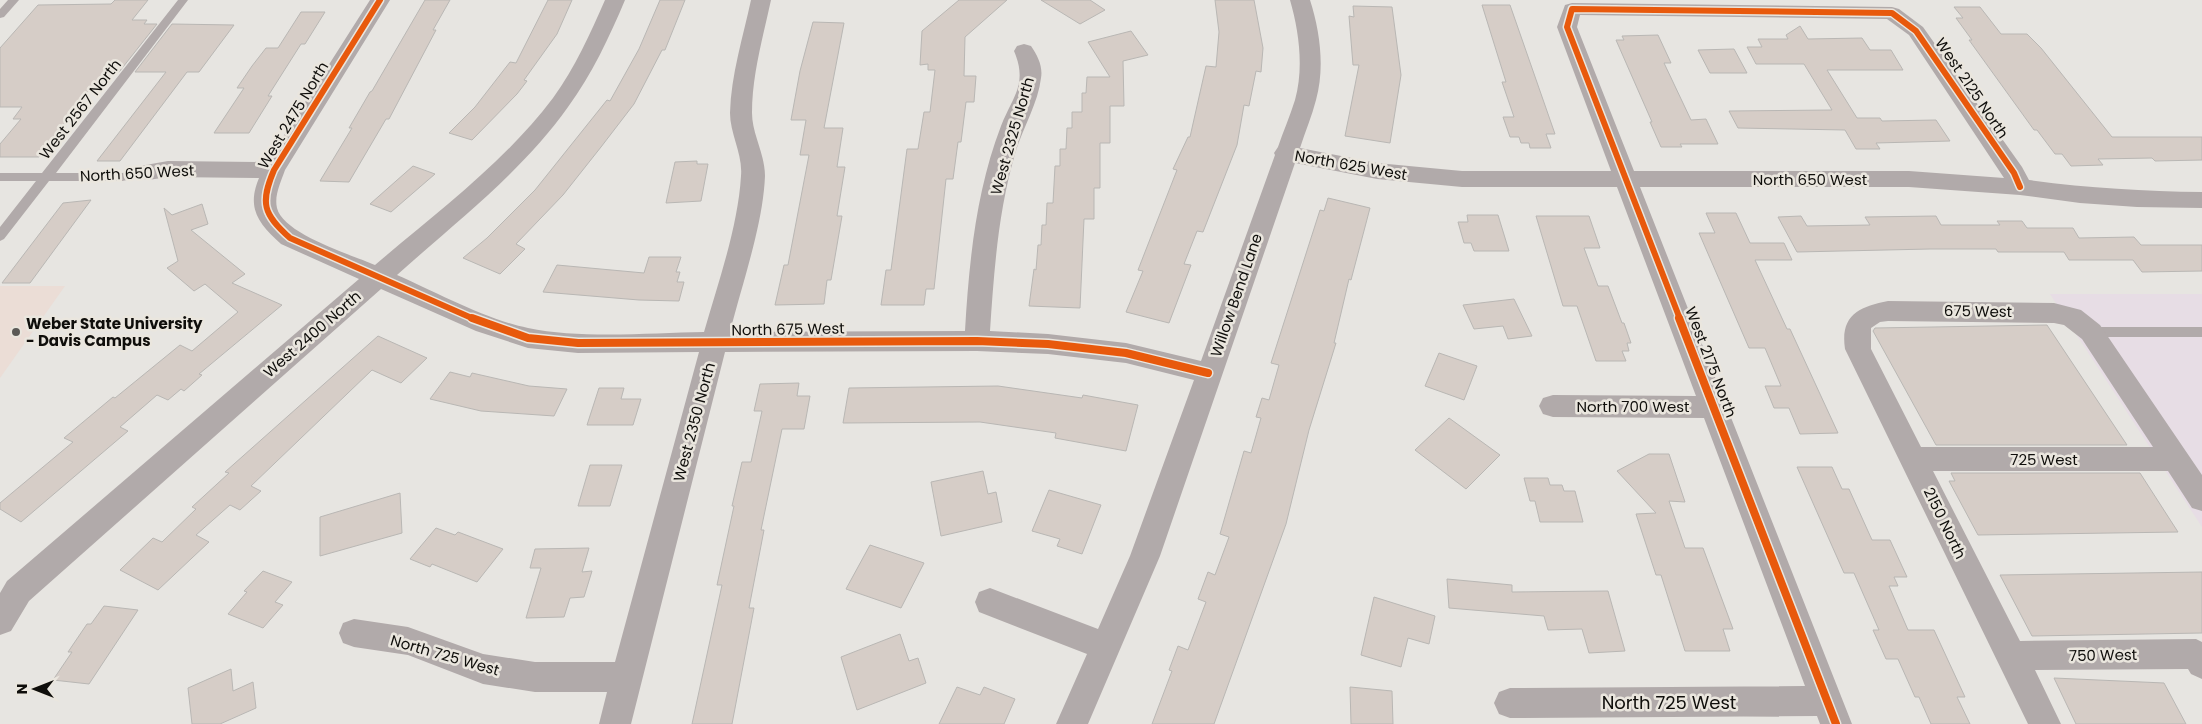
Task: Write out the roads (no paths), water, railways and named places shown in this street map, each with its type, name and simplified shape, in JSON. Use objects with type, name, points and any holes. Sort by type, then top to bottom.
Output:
[{"type":"street","name":"West 2475 North","points":[[378,277],[290,238],[272,223],[264,206],[266,189],[274,170],[380,0]]},
{"type":"street","name":"West 2400 North","points":[[0,621],[18,591],[496,174],[551,115],[582,69],[600,36],[615,0]]},
{"type":"street","name":"West 2350 North","points":[[614,724],[747,218],[753,176],[752,157],[741,115],[743,83],[761,0]]},
{"type":"street","name":"Willow Bend Lane","points":[[1072,724],[1144,556],[1285,153],[1306,99],[1311,63],[1306,17],[1300,0]]},
{"type":"street","name":"West 2125 North","points":[[1572,9],[1892,12],[1916,31],[2014,173],[2020,187]]},
{"type":"street","name":"West 2175 North","points":[[1572,9],[1567,27],[1832,713]]},
{"type":"street","name":"West 2325 North","points":[[977,341],[986,239],[999,171],[1012,128],[1028,87],[1031,68],[1024,51]]},
{"type":"street","name":"North 625 West","points":[[1285,153],[1417,176]]},
{"type":"street","name":"North 650 West","points":[[148,172],[168,170],[274,170]]},
{"type":"street","name":"North 650 West","points":[[1417,176],[1462,180],[1909,179],[2020,187],[2080,195],[2138,199],[2202,200]]},
{"type":"street","name":"North 675 West","points":[[378,277],[485,324],[528,338],[578,343],[714,344],[977,341],[1048,344],[1126,354],[1208,373]]},
{"type":"street","name":"675 West","points":[[1861,321],[1878,313],[1888,311],[2044,312],[2072,317],[2091,332],[2202,499]]},
{"type":"street","name":"2150 North","points":[[1861,321],[1857,327],[1856,339],[1858,349],[2045,724]]},
{"type":"street","name":"North 700 West","points":[[1553,406],[1713,407]]},
{"type":"street","name":"725 West","points":[[1913,459],[2175,459]]},
{"type":"street","points":[[990,602],[1106,647]]},
{"type":"street","name":"North 725 West","points":[[354,634],[408,641],[483,669],[535,676],[626,677]]},
{"type":"street","name":"750 West","points":[[2011,656],[2199,659]]},
{"type":"street","name":"North 725 West","points":[[1510,703],[1832,713]]},
{"type":"lane","points":[[2,11],[14,0]]},
{"type":"lane","name":"West 2567 North","points":[[0,236],[183,0]]},
{"type":"lane","name":"North 650 West","points":[[0,177],[122,177],[148,172]]},
{"type":"lane","points":[[2091,332],[2202,332]]},
{"type":"place","name":"Weber State University - Davis Campus","points":[[16,332]]}]
